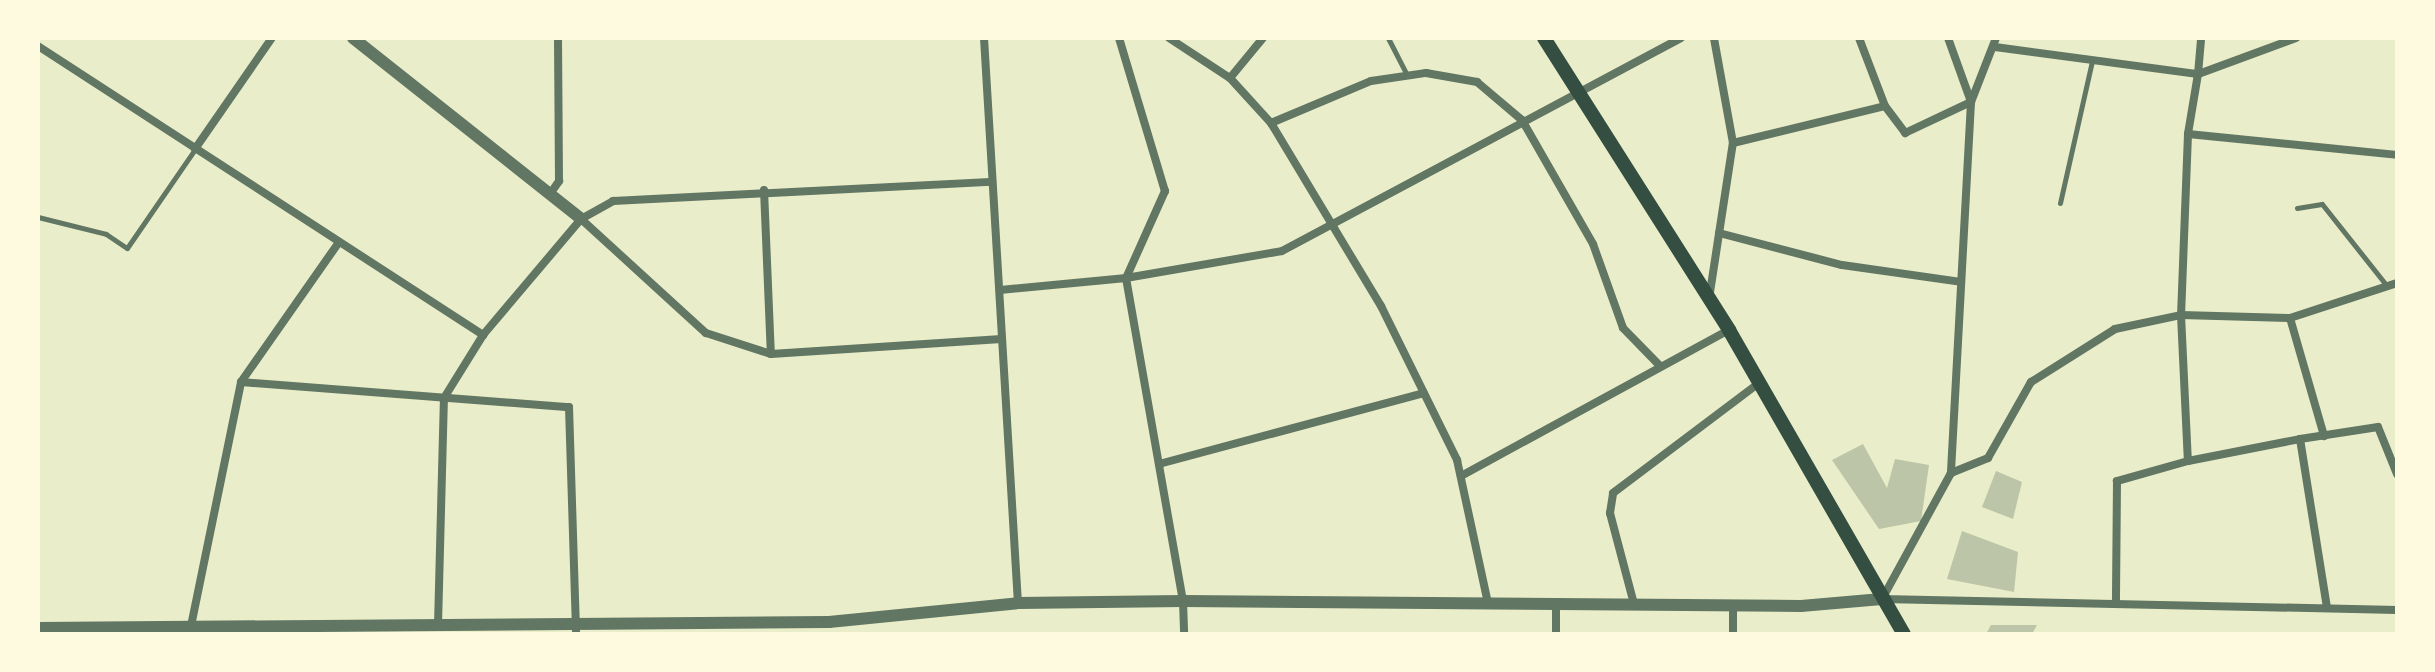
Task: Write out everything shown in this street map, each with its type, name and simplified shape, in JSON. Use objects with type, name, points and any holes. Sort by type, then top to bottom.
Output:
[{"type":"main road","points":[[1544,38],[1574,92],[1729,330],[1904,634]]},
{"type":"street","points":[[195,149],[272,38]]},
{"type":"street","points":[[353,38],[581,219],[706,333],[771,354],[1002,339]]},
{"type":"street","points":[[550,194],[559,181],[558,38]]},
{"type":"street","points":[[984,38],[1018,603]]},
{"type":"street","points":[[1119,38],[1165,191],[1126,278],[1183,601],[1184,634]]},
{"type":"street","points":[[1169,38],[1230,78],[1271,123],[1381,306],[1461,476],[1488,603]]},
{"type":"street","points":[[1230,78],[1263,38]]},
{"type":"street","points":[[1000,290],[1126,278],[1282,251],[1574,92],[1681,38]]},
{"type":"street","points":[[1709,299],[1733,143],[1714,38]]},
{"type":"street","points":[[1859,38],[1885,106],[1905,133],[1971,102]]},
{"type":"street","points":[[1948,38],[1971,102]]},
{"type":"street","points":[[2188,461],[2181,315],[2188,134],[2201,38]]},
{"type":"street","points":[[1882,599],[1951,473],[1971,102],[1996,42],[2092,60],[2198,74],[2296,38]]},
{"type":"street","points":[[38,46],[483,335]]},
{"type":"street","points":[[1271,123],[1336,92],[1407,75],[1464,76],[1502,99],[1522,120],[1593,244],[1623,328],[1661,367]]},
{"type":"street","points":[[1733,143],[1885,106]]},
{"type":"street","points":[[2188,134],[2397,155]]},
{"type":"street","points":[[438,625],[444,398],[483,335],[581,219],[613,201],[764,190],[991,182]]},
{"type":"street","points":[[764,190],[771,354]]},
{"type":"street","points":[[1719,233],[1842,265],[1961,282]]},
{"type":"street","points":[[191,626],[241,382],[339,242]]},
{"type":"street","points":[[1951,473],[1988,458],[2031,382],[2115,329],[2181,315],[2290,318],[2394,285]]},
{"type":"street","points":[[2290,318],[2324,436]]},
{"type":"street","points":[[1461,476],[1729,330]]},
{"type":"street","points":[[241,382],[569,407],[576,628]]},
{"type":"street","points":[[1634,604],[1610,513],[1613,493],[1759,383]]},
{"type":"street","points":[[1159,464],[1424,393]]},
{"type":"street","points":[[2116,602],[2117,481],[2188,461],[2378,427],[2397,474]]},
{"type":"street","points":[[2300,439],[2327,608]]},
{"type":"street","points":[[38,628],[107,631],[191,626],[438,625],[829,628],[1018,603],[1183,601],[1733,605],[1882,599],[2397,610]]},
{"type":"street","points":[[1556,604],[1556,634]]},
{"type":"street","points":[[1733,605],[1733,634]]},
{"type":"lane","points":[[1388,38],[1407,75]]},
{"type":"lane","points":[[2060,203],[2092,60]]},
{"type":"lane","points":[[38,217],[106,234],[127,248],[195,149]]},
{"type":"lane","points":[[2297,208],[2322,204],[2394,285]]},
{"type":"building","points":[[1863,444],[1887,488],[1895,459],[1929,465],[1921,521],[1879,529],[1832,460]]},
{"type":"building","points":[[1996,471],[2022,482],[2013,519],[1982,507]]},
{"type":"building","points":[[1962,531],[2018,552],[2014,592],[1947,579]]},
{"type":"building","points":[[1991,625],[2037,625],[2032,634],[1986,634]]}]
